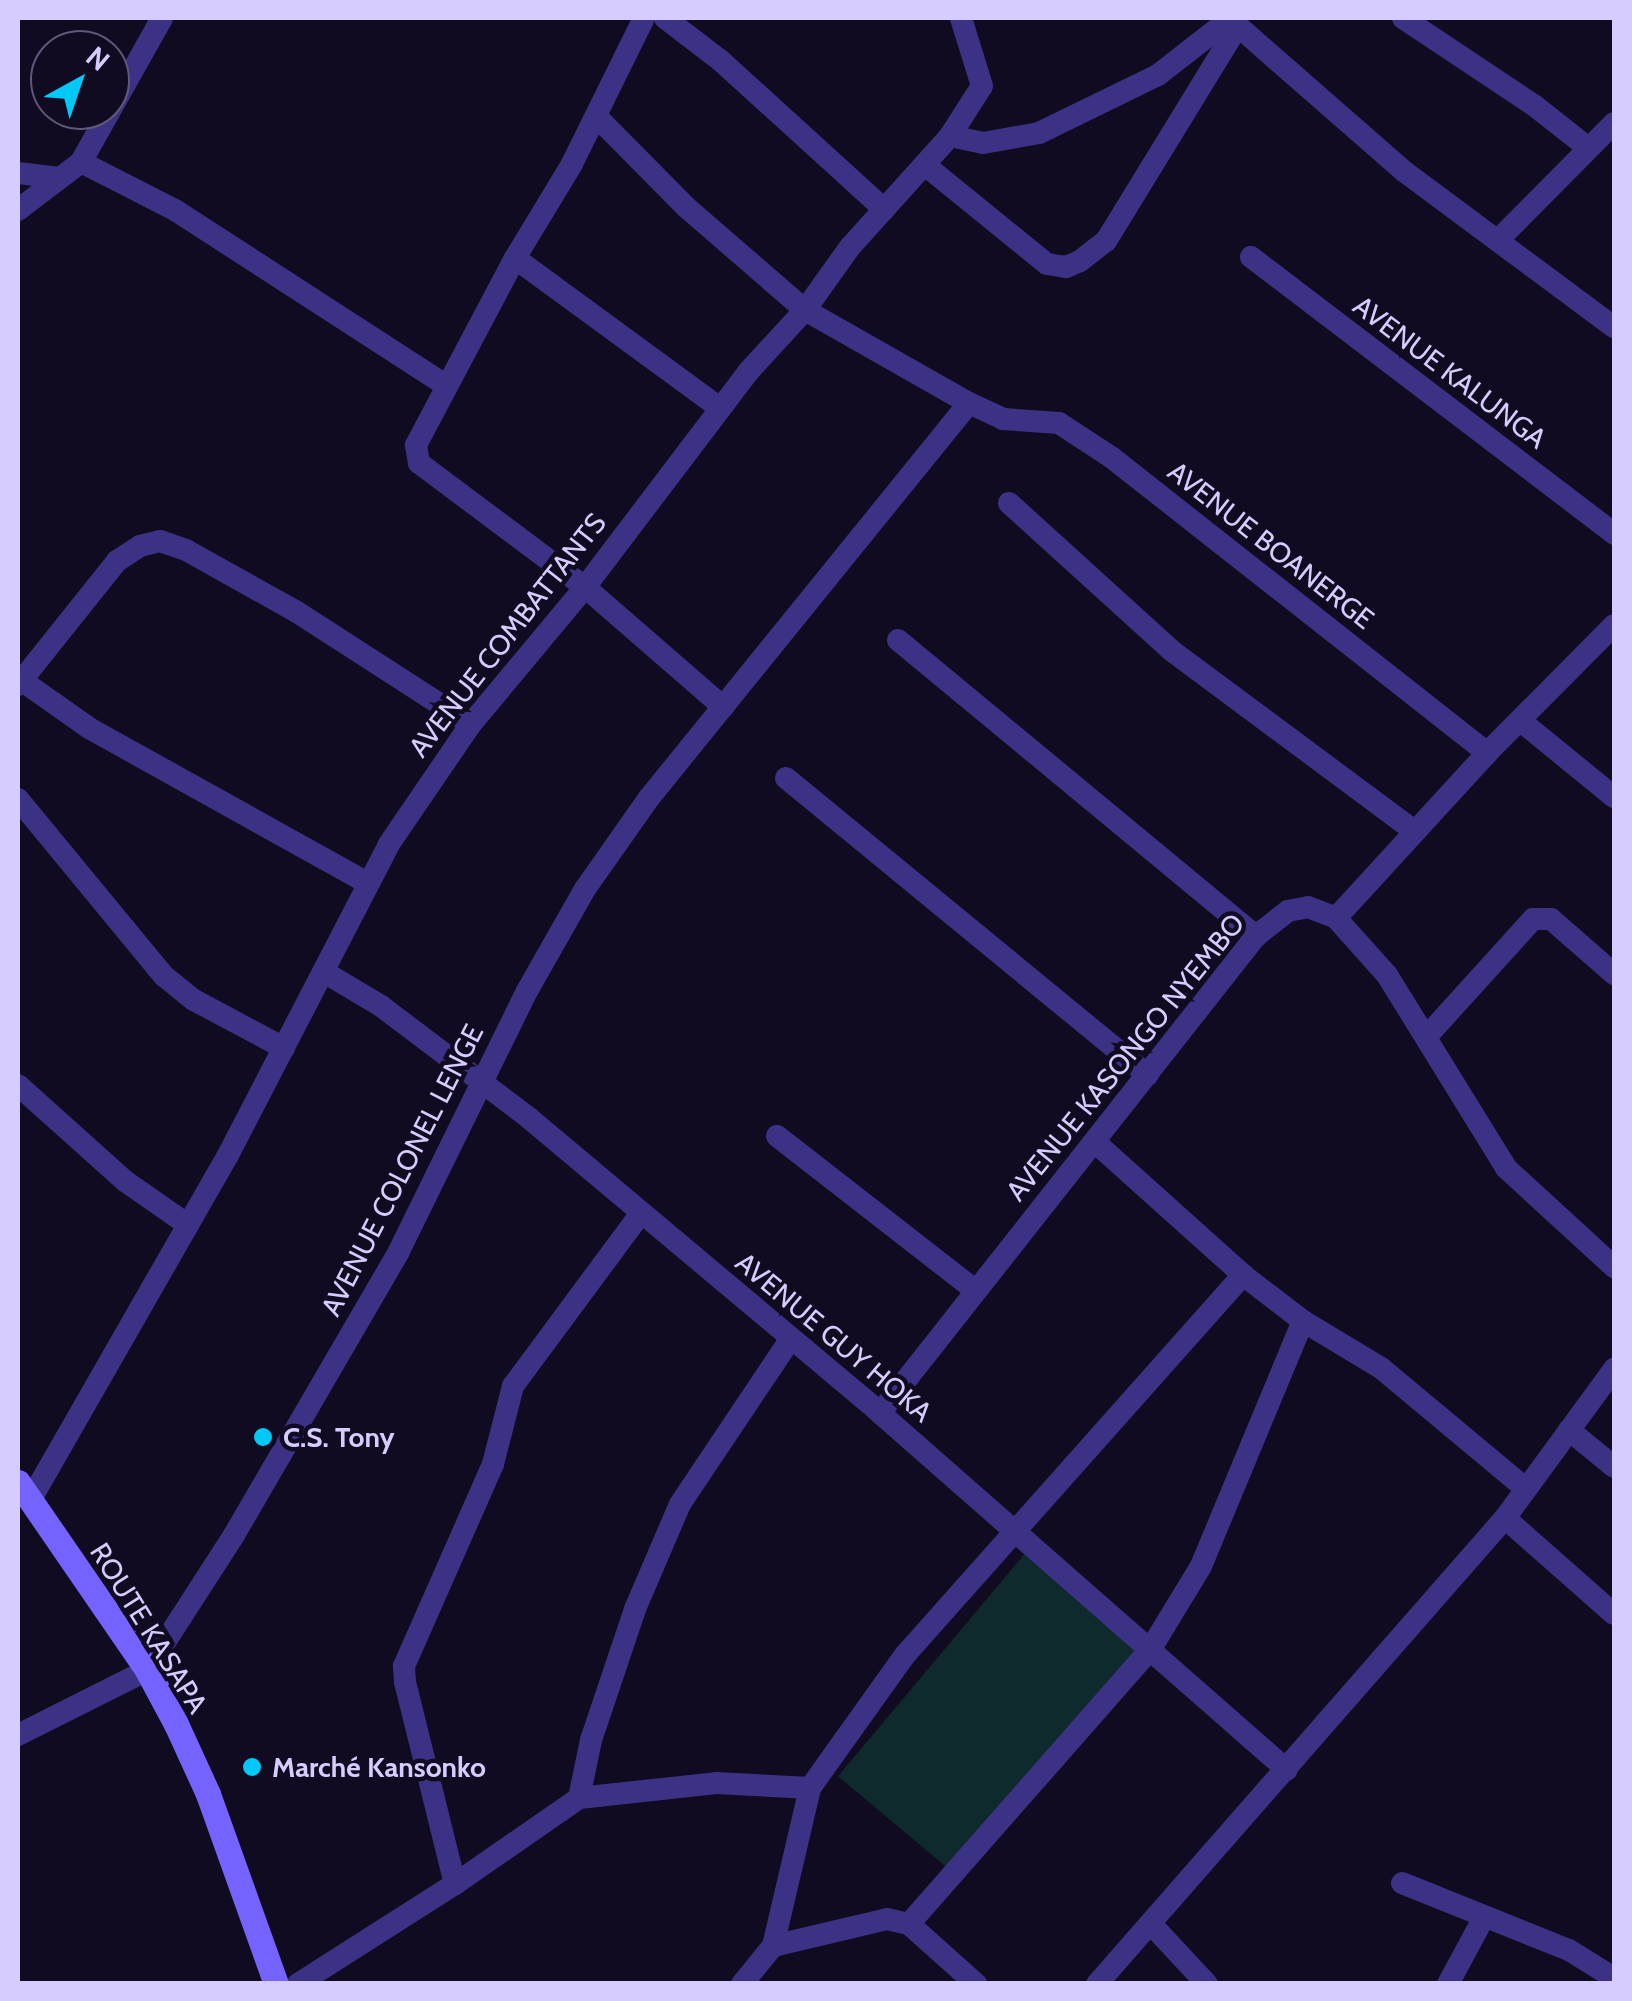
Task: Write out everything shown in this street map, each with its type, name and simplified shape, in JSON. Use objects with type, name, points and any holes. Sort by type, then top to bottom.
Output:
[{"type":"main road","name":"ROUTE KASAPA","points":[[24,1490],[147,1670],[208,1794],[276,1984]]},
{"type":"street","points":[[18,210],[81,162],[162,18]]},
{"type":"street","points":[[644,18],[596,116],[416,445],[420,463],[484,516],[585,587],[724,707]]},
{"type":"street","points":[[665,18],[720,60],[884,209]]},
{"type":"street","name":"AVENUE COMBATTANTS","points":[[24,1490],[188,1226],[324,972],[367,882],[471,724],[585,587],[720,408],[805,310],[850,247],[950,136],[982,86],[961,18]]},
{"type":"street","points":[[1403,18],[1535,106],[1587,147]]},
{"type":"street","points":[[950,136],[984,143],[1040,134],[1158,75],[1233,21]]},
{"type":"street","points":[[925,165],[1047,264],[1066,267],[1080,261],[1106,240],[1233,21]]},
{"type":"street","points":[[1233,21],[1405,172],[1614,327]]},
{"type":"street","name":"AVENUE BOANERGE","points":[[596,116],[686,207],[805,310],[969,403],[1003,418],[1059,424],[1111,457],[1487,753]]},
{"type":"street","points":[[1499,239],[1614,123]]},
{"type":"street","points":[[81,162],[175,210],[445,386]]},
{"type":"street","points":[[18,173],[60,178]]},
{"type":"street","name":"AVENUE KALUNGA","points":[[1251,257],[1614,534]]},
{"type":"street","points":[[515,258],[720,408]]},
{"type":"street","name":"AVENUE COLONEL LENGE","points":[[147,1670],[234,1535],[370,1301],[585,890],[650,798],[969,403]]},
{"type":"street","points":[[1009,503],[1172,652],[1414,831]]},
{"type":"street","points":[[367,882],[104,737],[19,683],[117,561],[140,546],[160,541],[186,550],[297,612],[471,724]]},
{"type":"street","points":[[1614,625],[1522,722],[1487,753],[1336,918],[1388,974],[1506,1168],[1614,1267]]},
{"type":"street","points":[[898,640],[1256,936]]},
{"type":"street","points":[[1522,722],[1614,797]]},
{"type":"street","points":[[786,778],[1148,1075]]},
{"type":"street","points":[[18,799],[164,976],[194,1000],[284,1048]]},
{"type":"street","name":"AVENUE KASONGO NYEMBO","points":[[880,1414],[1256,936],[1288,911],[1308,907],[1336,918]]},
{"type":"street","points":[[1428,1036],[1533,919],[1550,919],[1614,974]]},
{"type":"street","name":"AVENUE GUY HOKA","points":[[324,972],[382,1006],[482,1082],[641,1213],[1017,1532],[1287,1770]]},
{"type":"street","points":[[18,1085],[125,1181],[188,1226]]},
{"type":"street","points":[[777,1136],[975,1290]]},
{"type":"street","points":[[1096,1143],[1243,1275],[1303,1321],[1381,1368],[1526,1488]]},
{"type":"street","points":[[455,1884],[404,1666],[494,1464],[514,1386],[641,1213]]},
{"type":"street","points":[[742,1984],[773,1946],[810,1788],[905,1656],[1243,1275]]},
{"type":"street","points":[[909,1924],[1150,1650],[1200,1566],[1303,1321]]},
{"type":"street","points":[[579,1798],[591,1740],[635,1608],[680,1504],[789,1341]]},
{"type":"street","points":[[1097,1984],[1505,1518],[1614,1369]]},
{"type":"street","points":[[1569,1430],[1614,1467]]},
{"type":"street","points":[[1505,1518],[1614,1614]]},
{"type":"street","points":[[18,1734],[147,1670]]},
{"type":"street","points":[[298,1984],[455,1884],[579,1798],[716,1783],[810,1788]]},
{"type":"street","points":[[1402,1883],[1569,1950],[1614,1978]]},
{"type":"street","points":[[1448,1984],[1484,1919]]},
{"type":"street","points":[[773,1946],[868,1921],[909,1924],[974,1982]]},
{"type":"street","points":[[1150,1924],[1207,1984]]},
{"type":"green space","points":[[1027,1551],[1140,1646],[951,1871],[838,1776]]},
{"type":"place","name":"C.S. Tony","points":[[263,1437]]},
{"type":"place","name":"Marché Kansonko","points":[[252,1767]]}]
